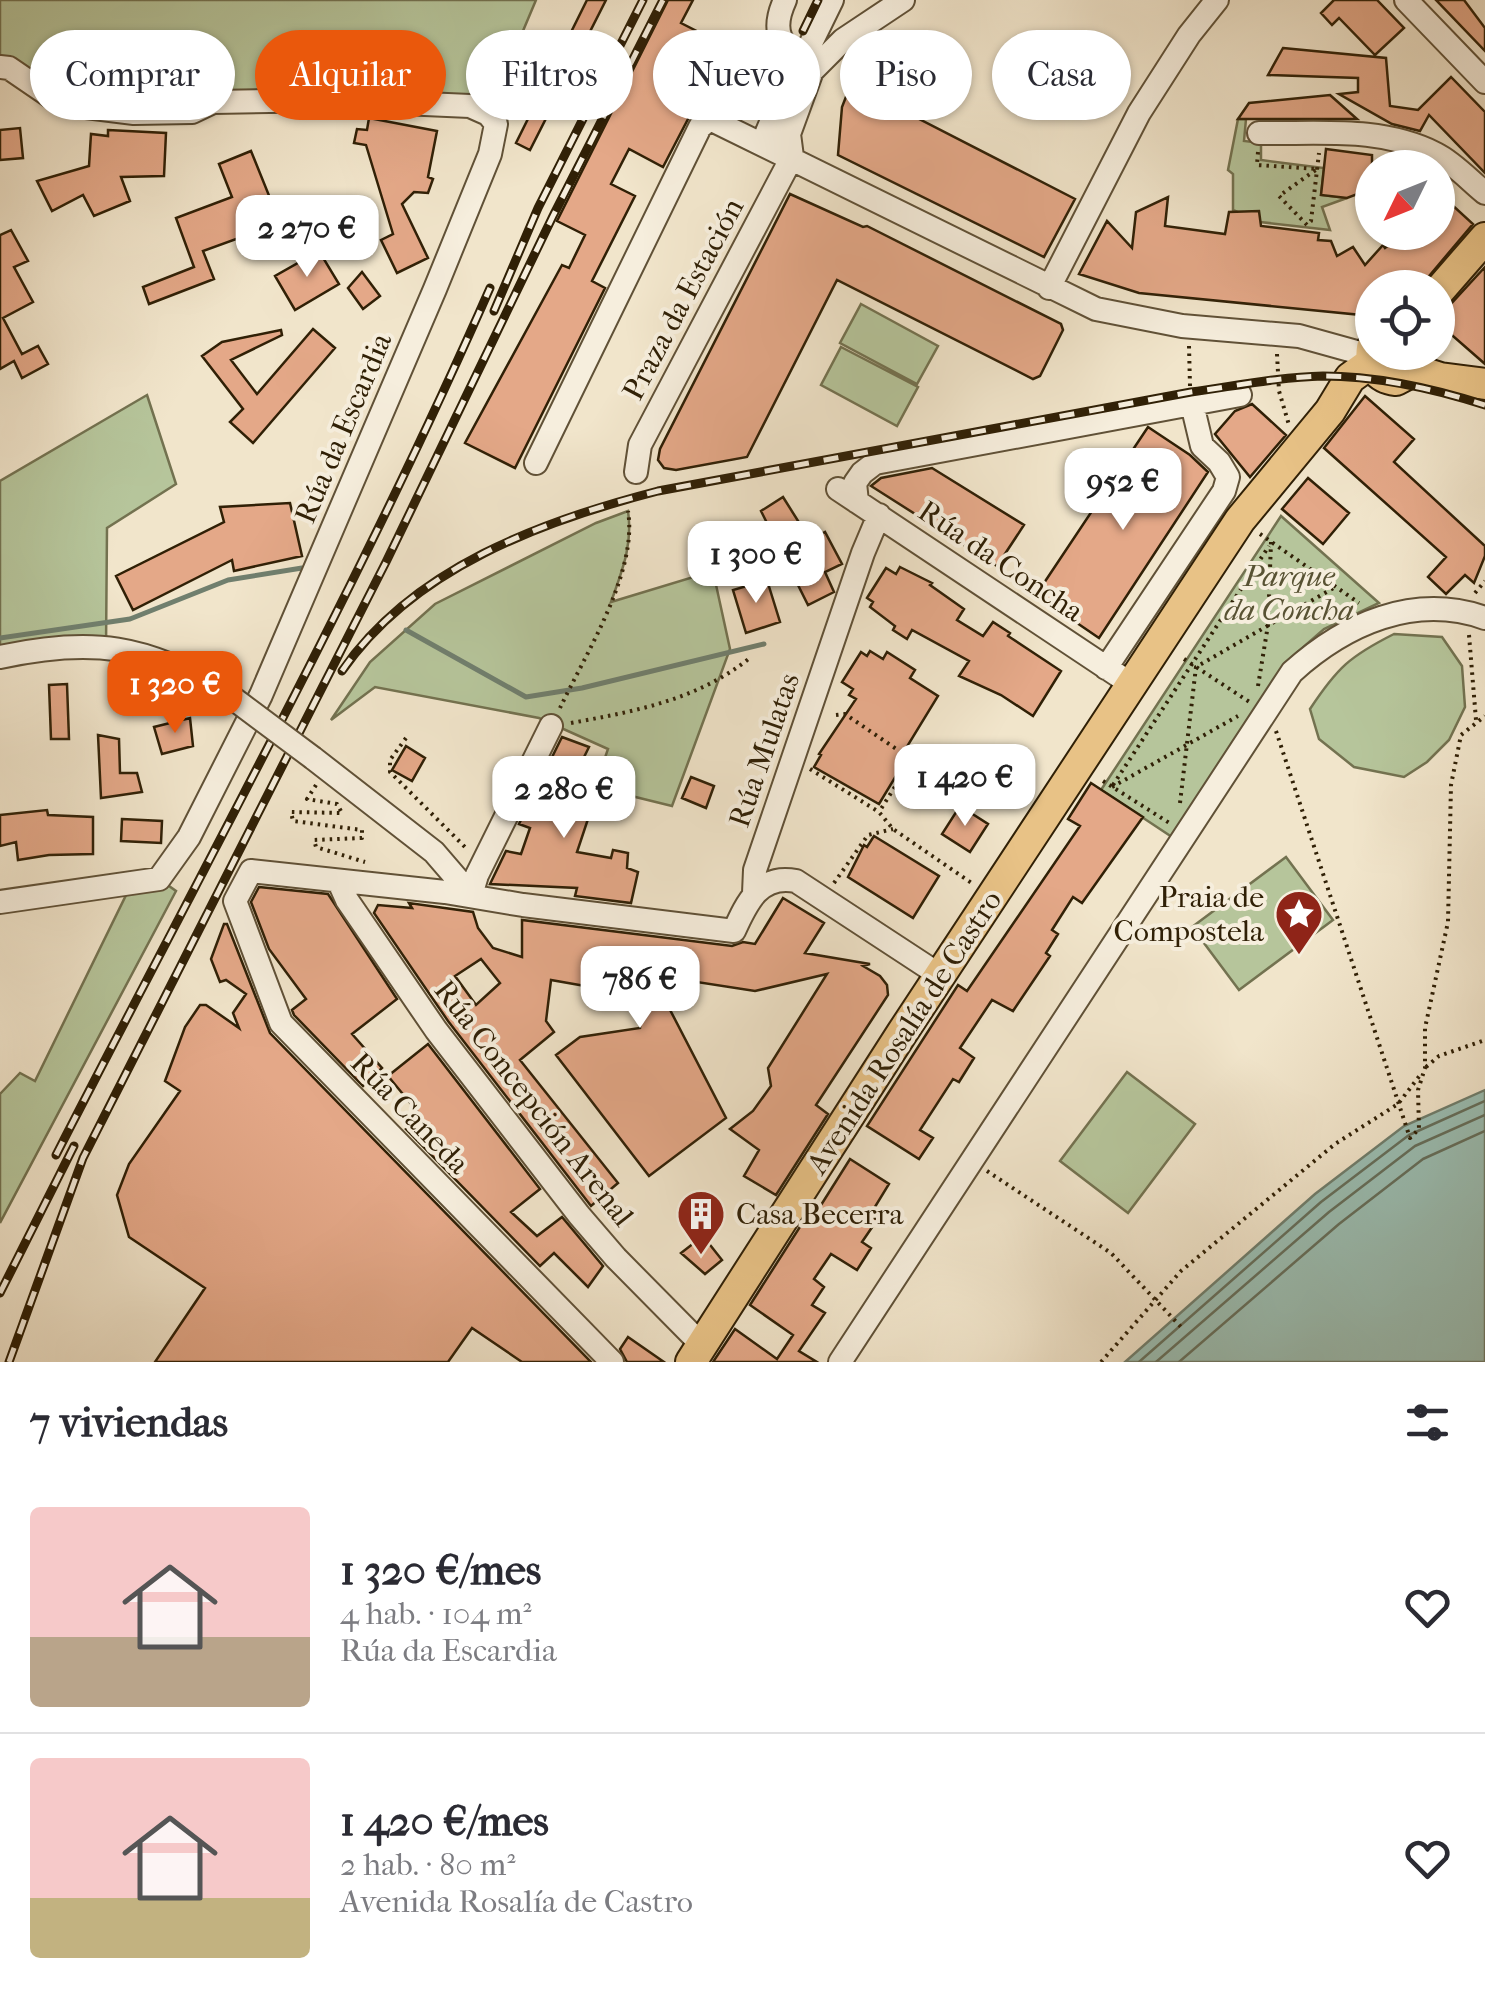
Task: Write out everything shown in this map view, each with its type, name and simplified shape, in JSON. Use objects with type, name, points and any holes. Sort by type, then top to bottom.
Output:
[{"type":"main road","points":[[1455,272],[1485,238]]},
{"type":"main road","name":"Avenida Rosalía de Castro","points":[[697,1354],[941,976],[1118,676],[1239,504],[1330,411],[1359,370]]},
{"type":"main road","points":[[1392,370],[1403,379],[1411,370]]},
{"type":"main road","points":[[1454,370],[1485,382]]},
{"type":"street","points":[[779,30],[785,0]]},
{"type":"street","points":[[817,30],[832,0]]},
{"type":"street","points":[[820,63],[844,40],[902,0]]},
{"type":"street","points":[[1048,288],[1139,113],[1217,0]]},
{"type":"street","points":[[1406,0],[1485,82]]},
{"type":"street","name":"Rúa da Escardia","points":[[0,67],[9,68],[50,96],[86,107],[134,113],[192,112],[213,102],[334,100],[470,106],[488,114],[496,124],[490,154],[435,289],[261,696],[190,837],[159,879],[0,902]]},
{"type":"street","points":[[536,462],[700,127],[712,120],[1048,288],[1096,308],[1136,318],[1322,340],[1355,354]]},
{"type":"street","points":[[772,120],[767,132],[783,153]]},
{"type":"street","points":[[783,153],[794,120]]},
{"type":"street","points":[[1259,133],[1398,138],[1440,156],[1485,193]]},
{"type":"street","name":"Praza da Estación","points":[[636,472],[640,445],[783,153]]},
{"type":"street","points":[[1239,504],[1219,462],[1202,446],[1192,404],[1240,395]]},
{"type":"street","name":"Rúa da Concha","points":[[1118,676],[847,496],[862,473],[875,464],[1192,404]]},
{"type":"street","name":"Rúa Mulatas","points":[[754,892],[755,870],[775,809],[862,553],[879,516]]},
{"type":"street","points":[[840,1362],[1263,707],[1292,672],[1320,647],[1376,618],[1424,609],[1477,616]]},
{"type":"street","points":[[0,657],[64,646],[142,653],[182,666],[226,693],[313,758],[474,885],[523,906],[734,931],[754,892],[774,880],[796,881],[941,976]]},
{"type":"street","points":[[474,885],[551,726]]},
{"type":"street","name":"Rúa Caneda","points":[[339,882],[252,871],[235,901],[280,1022],[612,1362]]},
{"type":"street","points":[[339,882],[474,885]]},
{"type":"street","name":"Rúa Concepción Arenal","points":[[339,882],[347,900],[436,1030],[579,1214],[697,1354]]},
{"type":"path","points":[[1259,133],[1257,165],[1318,168]]},
{"type":"path","points":[[1318,168],[1279,196],[1307,225],[1310,221],[1318,168],[1320,148]]},
{"type":"path","points":[[1189,346],[1192,404]]},
{"type":"path","points":[[1277,354],[1279,391],[1292,435]]},
{"type":"path","points":[[1239,504],[1271,542],[1337,586],[1376,618]]},
{"type":"path","points":[[551,726],[623,574],[632,534],[628,511]]},
{"type":"path","points":[[1271,542],[1263,707],[1410,1138],[1419,1129],[1418,1090],[1425,1068],[1425,1028],[1448,922],[1451,784],[1461,735],[1485,716]]},
{"type":"path","points":[[1112,786],[1271,542]]},
{"type":"path","points":[[1193,665],[1337,586]]},
{"type":"path","points":[[1476,720],[1477,616]]},
{"type":"path","points":[[551,726],[638,710],[686,696],[726,677],[751,656]]},
{"type":"path","points":[[1184,659],[1263,707]]},
{"type":"path","points":[[1103,781],[1182,831],[1193,665]]},
{"type":"path","points":[[1112,786],[1263,707]]},
{"type":"path","points":[[836,716],[845,714],[908,756],[910,764],[878,812]]},
{"type":"path","points":[[406,738],[390,760],[390,772],[472,855],[474,885]]},
{"type":"path","points":[[808,768],[878,812],[893,830],[981,890]]},
{"type":"path","points":[[318,782],[307,799],[337,804],[342,813],[291,812],[293,820],[362,830],[362,838],[314,840],[316,847],[368,862]]},
{"type":"path","points":[[834,883],[868,835],[893,830]]},
{"type":"path","points":[[1101,1362],[1180,1271],[1335,1144],[1398,1104],[1439,1056],[1485,1040]]},
{"type":"path","points":[[971,1160],[1111,1253],[1183,1328]]},
{"type":"green space","points":[[0,0],[536,0],[523,30],[466,30],[466,114],[446,113],[446,30],[255,30],[255,110],[235,110],[235,30],[30,30],[30,81],[0,67]]},
{"type":"green space","points":[[1238,119],[1246,119],[1244,141],[1261,143],[1261,160],[1324,168],[1321,195],[1347,198],[1322,207],[1330,230],[1260,222],[1233,210],[1233,174],[1228,170]]},
{"type":"green space","points":[[861,304],[938,346],[917,384],[840,343]]},
{"type":"green space","points":[[841,347],[918,387],[897,426],[821,385]]},
{"type":"green space","points":[[147,395],[176,484],[107,528],[106,648],[0,657],[0,481]]},
{"type":"green space","points":[[628,511],[628,547],[611,602],[713,571],[730,649],[672,806],[595,787],[608,749],[539,718],[375,687],[331,720],[370,662],[435,604],[596,523]]},
{"type":"green space","name":"Parque da Concha","points":[[1281,516],[1379,603],[1324,629],[1285,663],[1175,839],[1101,790]]},
{"type":"green space","points":[[1394,634],[1442,637],[1462,666],[1465,707],[1449,740],[1427,762],[1404,777],[1354,767],[1319,739],[1310,709],[1346,664]]},
{"type":"green space","points":[[1286,857],[1333,920],[1239,990],[1192,927]]},
{"type":"green space","points":[[159,879],[176,891],[0,1223],[0,1094],[20,1073],[35,1081],[132,883]]},
{"type":"green space","points":[[1127,1072],[1195,1124],[1128,1213],[1060,1161]]},
{"type":"water","points":[[1485,1090],[1485,1362],[1125,1362],[1315,1194],[1404,1126]]},
{"type":"building","points":[[587,0],[606,0],[591,30],[572,30]]},
{"type":"building","points":[[668,0],[693,0],[681,23],[695,30],[653,30],[653,120],[687,120],[663,167],[629,149],[611,184],[635,196],[592,281],[605,288],[515,468],[465,443],[562,265],[569,268],[585,235],[557,221],[608,120],[633,120],[633,70]]},
{"type":"building","points":[[1334,0],[1377,0],[1404,28],[1375,55],[1339,18],[1332,25],[1321,13]]},
{"type":"building","points":[[1436,0],[1464,0],[1485,28],[1485,51]]},
{"type":"building","points":[[1283,48],[1386,58],[1390,106],[1418,110],[1451,77],[1485,112],[1485,173],[1429,115],[1420,131],[1392,124],[1339,94],[1358,92],[1358,78],[1268,75]]},
{"type":"building","points":[[1330,95],[1357,119],[1238,119],[1249,103]]},
{"type":"building","points":[[369,120],[379,120],[437,131],[428,193],[414,192],[402,204],[428,258],[397,273],[381,240],[393,234],[366,145],[354,143],[357,129],[367,130]]},
{"type":"building","points":[[527,120],[545,120],[530,150],[516,143]]},
{"type":"building","points":[[841,120],[921,120],[1075,199],[1044,257],[838,155]]},
{"type":"building","points":[[20,128],[23,158],[0,160],[0,130]]},
{"type":"building","points":[[108,130],[166,133],[164,176],[121,177],[130,201],[94,216],[83,195],[52,211],[37,181],[89,166],[91,134],[108,136]]},
{"type":"building","points":[[1326,149],[1355,153],[1355,195],[1347,198],[1321,195]]},
{"type":"building","points":[[251,151],[270,198],[253,205],[266,237],[251,243],[247,235],[203,251],[214,279],[149,304],[143,287],[194,267],[176,218],[232,197],[219,164]]},
{"type":"building","points":[[790,194],[867,226],[1061,324],[1063,330],[1040,376],[1033,379],[837,280],[747,457],[676,470],[664,468],[658,460],[660,449]]},
{"type":"building","points":[[1168,197],[1165,226],[1225,234],[1229,212],[1259,211],[1261,226],[1319,233],[1318,240],[1331,241],[1337,256],[1353,247],[1365,265],[1378,250],[1451,250],[1434,270],[1355,270],[1355,314],[1139,293],[1079,274],[1107,221],[1132,248],[1136,212]]},
{"type":"building","points":[[1455,208],[1473,224],[1455,245]]},
{"type":"building","points":[[11,230],[28,261],[14,267],[33,302],[3,318],[22,354],[38,346],[48,364],[22,378],[14,361],[0,369],[0,235]]},
{"type":"building","points":[[319,251],[339,284],[295,310],[275,276]]},
{"type":"building","points":[[1485,267],[1485,364],[1455,338],[1455,300]]},
{"type":"building","points":[[362,272],[380,296],[363,309],[348,288]]},
{"type":"building","points":[[313,329],[335,348],[253,443],[230,422],[243,409],[202,356],[222,342],[281,330],[282,335],[231,360],[257,394]]},
{"type":"building","points":[[1365,396],[1414,439],[1394,462],[1485,546],[1474,583],[1465,575],[1446,594],[1428,577],[1446,557],[1324,448]]},
{"type":"building","points":[[1252,404],[1286,435],[1250,477],[1215,434],[1235,411]]},
{"type":"building","points":[[1148,427],[1208,472],[1099,638],[1036,595]]},
{"type":"building","points":[[932,468],[1024,525],[997,566],[871,486],[881,478]]},
{"type":"building","points":[[1308,478],[1349,513],[1323,544],[1282,509]]},
{"type":"building","points":[[783,497],[810,540],[825,532],[842,564],[825,572],[834,592],[808,605],[761,511]]},
{"type":"building","points":[[290,503],[302,556],[234,571],[232,560],[133,610],[116,576],[224,522],[220,507]]},
{"type":"building","points":[[900,567],[932,583],[964,609],[957,620],[983,636],[993,622],[1061,671],[1033,716],[1001,695],[959,676],[969,661],[912,630],[907,639],[870,607],[873,602],[867,598],[886,568],[896,574]]},
{"type":"building","points":[[767,580],[780,622],[746,633],[733,590]]},
{"type":"building","points":[[870,651],[883,659],[887,652],[915,670],[910,678],[938,696],[900,758],[905,761],[879,804],[814,767],[856,699],[849,695],[853,689],[842,682],[861,652],[867,656]]},
{"type":"building","points":[[67,684],[69,739],[51,739],[49,685]]},
{"type":"building","points":[[190,718],[193,746],[162,754],[154,727]]},
{"type":"building","points":[[98,735],[119,739],[120,773],[137,773],[142,792],[101,798]]},
{"type":"building","points":[[562,737],[589,747],[560,806],[589,816],[577,852],[611,858],[613,850],[628,853],[627,868],[638,872],[631,903],[575,896],[577,888],[490,884],[506,851],[521,854],[530,828],[519,824]]},
{"type":"building","points":[[406,746],[425,758],[412,781],[392,770]]},
{"type":"building","points":[[691,777],[714,786],[706,808],[682,798]]},
{"type":"building","points":[[1091,783],[1143,817],[1082,903],[1073,897],[1052,930],[1058,934],[1046,953],[1050,956],[1013,1011],[992,1000],[960,1048],[974,1058],[959,1082],[953,1079],[920,1130],[933,1138],[919,1159],[867,1126],[958,985],[967,991],[1080,826],[1068,819]]},
{"type":"building","points":[[960,806],[988,824],[970,852],[942,834]]},
{"type":"building","points":[[47,810],[48,815],[93,817],[93,854],[18,860],[16,842],[0,846],[0,815]]},
{"type":"building","points":[[122,819],[162,821],[161,843],[121,841]]},
{"type":"building","points":[[874,836],[939,876],[913,918],[848,877],[864,845],[867,847]]},
{"type":"building","points":[[259,887],[328,894],[397,999],[352,1034],[382,1068],[363,1086],[294,1015],[292,1010],[306,999],[269,949],[251,902]]},
{"type":"building","points":[[783,898],[824,923],[805,953],[870,964],[863,966],[880,976],[888,995],[816,1105],[828,1114],[776,1195],[744,1176],[759,1150],[730,1129],[753,1111],[771,1086],[768,1068],[827,974],[755,991],[652,975],[726,1118],[649,1176],[556,1055],[580,1037],[640,1028],[642,996],[551,980],[546,1021],[554,1032],[520,1060],[618,1183],[591,1206],[448,1021],[374,913],[378,905],[412,908],[409,903],[473,912],[478,928],[493,948],[522,957],[522,920],[732,946],[743,942],[755,944]],"holes":[[[481,959],[500,983],[476,1005],[455,976]]]},
{"type":"building","points":[[224,924],[270,1033],[591,1362],[522,1362],[472,1328],[448,1362],[155,1362],[205,1288],[129,1237],[117,1195],[129,1164],[180,1091],[165,1081],[185,1027],[200,1005],[206,1005],[239,1028],[233,1013],[246,994],[226,980],[220,982],[211,959]]},
{"type":"building","points":[[428,1044],[540,1189],[511,1212],[537,1236],[562,1217],[603,1266],[588,1287],[554,1253],[540,1266],[406,1129],[421,1116],[388,1076]]},
{"type":"building","points":[[850,1159],[889,1184],[870,1215],[877,1220],[862,1242],[871,1248],[857,1270],[831,1254],[814,1279],[824,1287],[812,1305],[825,1313],[799,1351],[817,1362],[713,1362],[735,1329],[777,1359],[793,1335],[750,1305],[812,1208],[816,1213]]},
{"type":"building","name":"Casa Becerra","points":[[703,1236],[722,1260],[705,1274],[681,1253]]},
{"type":"building","points":[[628,1337],[664,1362],[627,1362],[620,1349]]},
{"type":"waterway","points":[[0,638],[130,619],[228,580],[302,568]]},
{"type":"waterway","points":[[406,630],[526,697],[582,688],[764,644]]},
{"type":"railway","points":[[494,311],[538,208],[643,0]]},
{"type":"railway","points":[[9,1362],[83,1158],[386,562],[553,216],[663,0]]},
{"type":"railway","points":[[803,30],[818,0]]},
{"type":"railway","points":[[56,1155],[334,617],[490,288]]},
{"type":"railway","points":[[342,671],[371,635],[405,604],[483,554],[570,517],[658,491],[1191,392],[1290,378],[1323,376],[1384,381],[1485,405]]},
{"type":"railway","points":[[0,1293],[74,1146]]},
{"type":"place","name":"Praia de Compostela","points":[[1299,956]]},
{"type":"place","name":"Casa Becerra","points":[[701,1256]]}]
